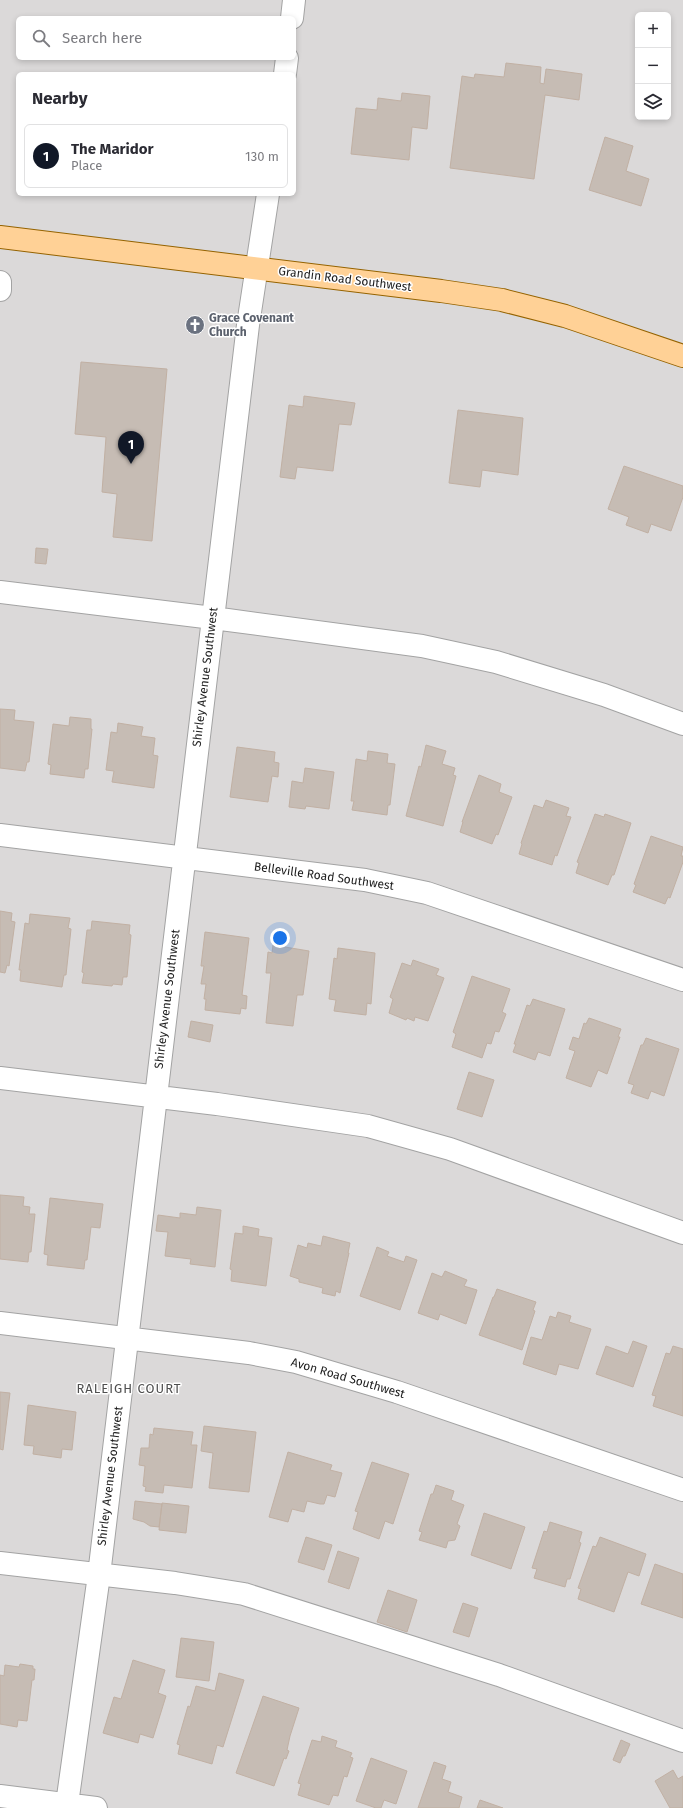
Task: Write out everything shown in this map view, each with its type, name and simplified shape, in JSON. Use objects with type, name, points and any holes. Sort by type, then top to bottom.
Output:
[{"type":"main road","name":"Grandin Road Southwest","points":[[0,237],[502,300],[565,316],[683,356]]},
{"type":"street","points":[[292,16],[294,0]]},
{"type":"street","points":[[285,72],[287,60]]},
{"type":"street","name":"Shirley Avenue Southwest","points":[[67,1804],[99,1575],[126,1338],[247,333],[268,196]]},
{"type":"street","points":[[0,282],[0,290]]},
{"type":"street","points":[[0,592],[213,618],[422,646],[496,662],[604,695],[683,724]]},
{"type":"street","name":"Belleville Road Southwest","points":[[0,835],[365,880],[426,893],[683,980]]},
{"type":"street","points":[[0,1078],[155,1098],[217,1104],[368,1126],[450,1149],[683,1233]]},
{"type":"street","name":"Avon Road Southwest","points":[[0,1323],[249,1354],[296,1362],[397,1392],[683,1490]]},
{"type":"street","points":[[0,1563],[175,1583],[244,1594],[499,1675],[683,1741]]},
{"type":"street","points":[[0,1796],[96,1808]]},
{"type":"shaded area","points":[[0,0],[683,0],[683,1808],[0,1808]]},
{"type":"building","points":[[506,63],[541,67],[540,83],[544,84],[546,69],[582,74],[579,100],[545,95],[534,179],[450,168],[462,76],[474,78],[475,74],[504,77]]},
{"type":"building","points":[[402,93],[430,96],[427,129],[412,127],[409,160],[351,154],[356,108],[377,110],[378,98],[401,101]]},
{"type":"building","points":[[605,137],[633,146],[626,171],[649,179],[641,206],[589,190]]},
{"type":"building","points":[[81,362],[167,369],[152,541],[113,537],[117,494],[102,492],[106,437],[75,434]]},
{"type":"building","points":[[304,396],[355,403],[351,425],[339,424],[333,471],[297,467],[295,479],[280,477],[289,405],[303,407]]},
{"type":"building","points":[[458,410],[523,418],[518,475],[482,470],[480,487],[449,483]]},
{"type":"building","points":[[624,466],[683,486],[683,497],[671,531],[651,524],[648,533],[626,525],[629,517],[608,509]]},
{"type":"building","points":[[36,548],[48,549],[46,564],[35,563]]},
{"type":"building","points":[[0,709],[15,710],[14,720],[34,722],[29,762],[27,762],[25,771],[0,768]]},
{"type":"building","points":[[70,717],[91,719],[92,729],[88,769],[85,769],[84,778],[50,774],[51,765],[48,764],[53,724],[69,726]]},
{"type":"building","points":[[118,723],[143,727],[141,736],[155,738],[153,755],[158,756],[154,788],[112,782],[114,771],[106,770],[111,732],[117,733]]},
{"type":"building","points":[[426,745],[446,751],[442,764],[455,768],[453,775],[456,776],[443,826],[406,816]]},
{"type":"building","points":[[237,747],[275,752],[274,762],[279,763],[278,777],[272,776],[268,802],[230,797]]},
{"type":"building","points":[[368,751],[388,754],[387,763],[395,764],[390,805],[388,805],[387,815],[352,810],[354,801],[351,801],[356,759],[367,761]]},
{"type":"building","points":[[305,768],[334,772],[329,809],[306,806],[305,809],[289,807],[292,781],[303,783]]},
{"type":"building","points":[[479,775],[501,784],[499,792],[512,797],[498,835],[496,834],[492,844],[460,832],[462,822]]},
{"type":"building","points":[[546,800],[569,808],[566,816],[571,817],[557,856],[555,855],[552,865],[519,854],[521,843],[534,805],[543,808]]},
{"type":"building","points":[[595,814],[604,817],[605,814],[631,823],[614,875],[612,875],[608,885],[576,873],[579,863],[577,862]]},
{"type":"building","points":[[651,836],[683,847],[681,856],[683,856],[683,862],[670,898],[668,897],[665,904],[633,892],[636,885],[634,884]]},
{"type":"building","points":[[0,911],[12,913],[11,921],[15,922],[9,966],[7,965],[5,973],[0,972]]},
{"type":"building","points":[[30,914],[70,918],[68,928],[71,929],[66,975],[64,975],[62,987],[20,981],[21,970],[19,970],[25,923],[29,924]]},
{"type":"building","points":[[92,921],[130,925],[129,934],[131,935],[127,977],[123,977],[122,985],[113,984],[112,986],[82,983],[87,930],[91,930]]},
{"type":"building","points":[[205,932],[249,938],[242,995],[247,996],[246,1009],[241,1008],[240,1014],[205,1010],[206,999],[204,999],[206,984],[201,984],[204,966],[201,966]]},
{"type":"building","points":[[273,945],[309,951],[303,995],[297,995],[293,1026],[266,1023],[271,973],[266,973],[268,952],[272,953]]},
{"type":"building","points":[[338,948],[375,953],[371,1004],[367,1003],[366,1015],[334,1011],[336,1000],[329,999],[334,958],[337,959]]},
{"type":"building","points":[[413,960],[439,969],[436,975],[444,978],[428,1021],[415,1017],[414,1021],[407,1018],[406,1020],[389,1013],[393,999],[390,997],[402,963],[411,966]]},
{"type":"building","points":[[472,976],[510,989],[502,1012],[506,1014],[499,1032],[495,1031],[491,1044],[487,1043],[482,1058],[452,1047],[456,1034],[453,1032]]},
{"type":"building","points":[[533,999],[565,1009],[550,1056],[538,1052],[535,1060],[513,1052],[516,1044],[514,1044],[527,1005],[530,1006]]},
{"type":"building","points":[[589,1018],[621,1029],[618,1037],[620,1037],[607,1074],[598,1070],[591,1087],[566,1078],[575,1051],[569,1049],[573,1037],[579,1039],[584,1023],[586,1024]]},
{"type":"building","points":[[191,1021],[213,1025],[210,1042],[188,1037]]},
{"type":"building","points":[[646,1038],[679,1049],[664,1096],[651,1091],[648,1099],[631,1093],[634,1085],[628,1083],[641,1045],[643,1045]]},
{"type":"building","points":[[469,1072],[494,1080],[482,1117],[457,1109]]},
{"type":"building","points":[[0,1195],[24,1197],[23,1206],[30,1207],[29,1214],[35,1214],[31,1252],[29,1252],[28,1262],[0,1259]]},
{"type":"building","points":[[50,1198],[103,1204],[100,1228],[91,1227],[87,1260],[85,1260],[84,1269],[47,1265],[48,1255],[44,1254]]},
{"type":"building","points":[[197,1207],[221,1210],[215,1267],[190,1264],[191,1259],[165,1256],[168,1232],[156,1231],[158,1215],[180,1218],[180,1213],[196,1215]]},
{"type":"building","points":[[243,1226],[259,1229],[258,1236],[272,1238],[266,1286],[231,1281],[232,1270],[230,1269],[235,1233],[243,1234]]},
{"type":"building","points":[[323,1236],[350,1243],[340,1293],[336,1291],[335,1296],[322,1293],[323,1288],[299,1282],[299,1279],[290,1276],[298,1245],[307,1248],[308,1243],[321,1246]]},
{"type":"building","points":[[377,1247],[389,1252],[387,1256],[404,1262],[406,1256],[417,1260],[400,1310],[360,1296]]},
{"type":"building","points":[[445,1271],[467,1280],[464,1286],[477,1290],[466,1324],[440,1314],[438,1320],[418,1313],[432,1273],[442,1277]]},
{"type":"building","points":[[497,1289],[536,1302],[533,1310],[535,1311],[522,1350],[479,1335]]},
{"type":"building","points":[[558,1312],[571,1316],[569,1322],[591,1329],[578,1369],[559,1364],[556,1375],[523,1364],[531,1337],[542,1340],[550,1316],[556,1318]]},
{"type":"building","points":[[633,1341],[647,1346],[633,1387],[596,1374],[606,1346],[628,1354]]},
{"type":"building","points":[[673,1346],[683,1349],[683,1416],[653,1406],[656,1396],[652,1395],[666,1353],[670,1354]]},
{"type":"building","points":[[0,1392],[10,1393],[3,1450],[0,1449]]},
{"type":"building","points":[[28,1405],[76,1412],[72,1450],[62,1449],[61,1458],[33,1454],[34,1446],[24,1445]]},
{"type":"building","points":[[204,1426],[256,1432],[249,1492],[209,1488],[213,1453],[201,1451]]},
{"type":"building","points":[[154,1428],[193,1432],[191,1445],[197,1445],[192,1488],[164,1485],[163,1493],[145,1491],[146,1487],[143,1486],[145,1466],[139,1465],[141,1448],[149,1448],[150,1434],[153,1435]]},
{"type":"building","points":[[288,1452],[332,1465],[330,1470],[342,1473],[335,1497],[327,1495],[324,1504],[307,1501],[304,1512],[292,1509],[288,1522],[269,1517]]},
{"type":"building","points":[[372,1462],[409,1474],[393,1524],[385,1521],[379,1539],[353,1529],[358,1512],[355,1511]]},
{"type":"building","points":[[436,1485],[454,1491],[451,1500],[464,1505],[457,1524],[460,1526],[455,1540],[448,1541],[446,1548],[419,1540],[422,1532],[419,1531],[431,1494],[433,1494]]},
{"type":"building","points":[[135,1501],[162,1504],[159,1527],[150,1526],[144,1522],[133,1519]]},
{"type":"building","points":[[162,1503],[189,1506],[186,1533],[159,1530]]},
{"type":"building","points":[[484,1513],[525,1527],[511,1569],[471,1555]]},
{"type":"building","points":[[550,1522],[582,1532],[579,1542],[581,1543],[570,1579],[567,1579],[565,1587],[534,1578],[537,1569],[532,1568],[544,1531],[547,1532]]},
{"type":"building","points":[[306,1537],[332,1545],[324,1570],[298,1562]]},
{"type":"building","points":[[600,1537],[646,1554],[639,1576],[628,1572],[614,1612],[578,1599],[581,1589],[578,1588],[593,1546],[596,1547]]},
{"type":"building","points":[[338,1551],[359,1558],[349,1589],[328,1582]]},
{"type":"building","points":[[655,1564],[683,1574],[683,1618],[641,1604]]},
{"type":"building","points":[[388,1590],[417,1600],[407,1632],[377,1622]]},
{"type":"building","points":[[463,1603],[478,1608],[469,1637],[453,1632]]},
{"type":"building","points":[[181,1638],[214,1642],[209,1681],[176,1677]]},
{"type":"building","points":[[133,1660],[165,1670],[158,1693],[166,1696],[153,1738],[140,1734],[138,1743],[103,1733],[114,1697],[121,1699]]},
{"type":"building","points":[[20,1664],[33,1666],[33,1669],[35,1669],[34,1680],[32,1680],[27,1721],[18,1720],[17,1727],[0,1724],[0,1675],[4,1676],[5,1665],[19,1667]]},
{"type":"building","points":[[219,1673],[244,1680],[223,1747],[217,1745],[212,1764],[178,1754],[180,1745],[177,1744],[188,1706],[190,1707],[196,1686],[215,1691]]},
{"type":"building","points":[[263,1696],[299,1708],[290,1736],[287,1750],[289,1751],[286,1759],[284,1758],[274,1786],[236,1773]]},
{"type":"building","points":[[322,1736],[337,1741],[335,1747],[352,1753],[350,1757],[353,1758],[347,1777],[344,1776],[338,1796],[333,1795],[329,1805],[298,1795],[301,1784],[298,1783],[312,1740],[321,1742]]},
{"type":"building","points":[[621,1740],[630,1744],[620,1763],[613,1760]]},
{"type":"building","points":[[371,1758],[407,1771],[396,1804],[384,1800],[381,1808],[376,1808],[356,1801]]},
{"type":"building","points":[[434,1762],[446,1766],[442,1779],[451,1782],[448,1792],[462,1797],[459,1808],[418,1808]]},
{"type":"building","points":[[673,1770],[678,1779],[683,1776],[683,1808],[670,1808],[655,1781]]},
{"type":"building","points":[[480,1800],[503,1808],[477,1808]]},
{"type":"place","name":"Grace Covenant Church","points":[[195,325]]},
{"type":"place","name":"The Maridor","points":[[131,464]]},
{"type":"district","name":"RALEIGH COURT","points":[[129,1388]]}]
